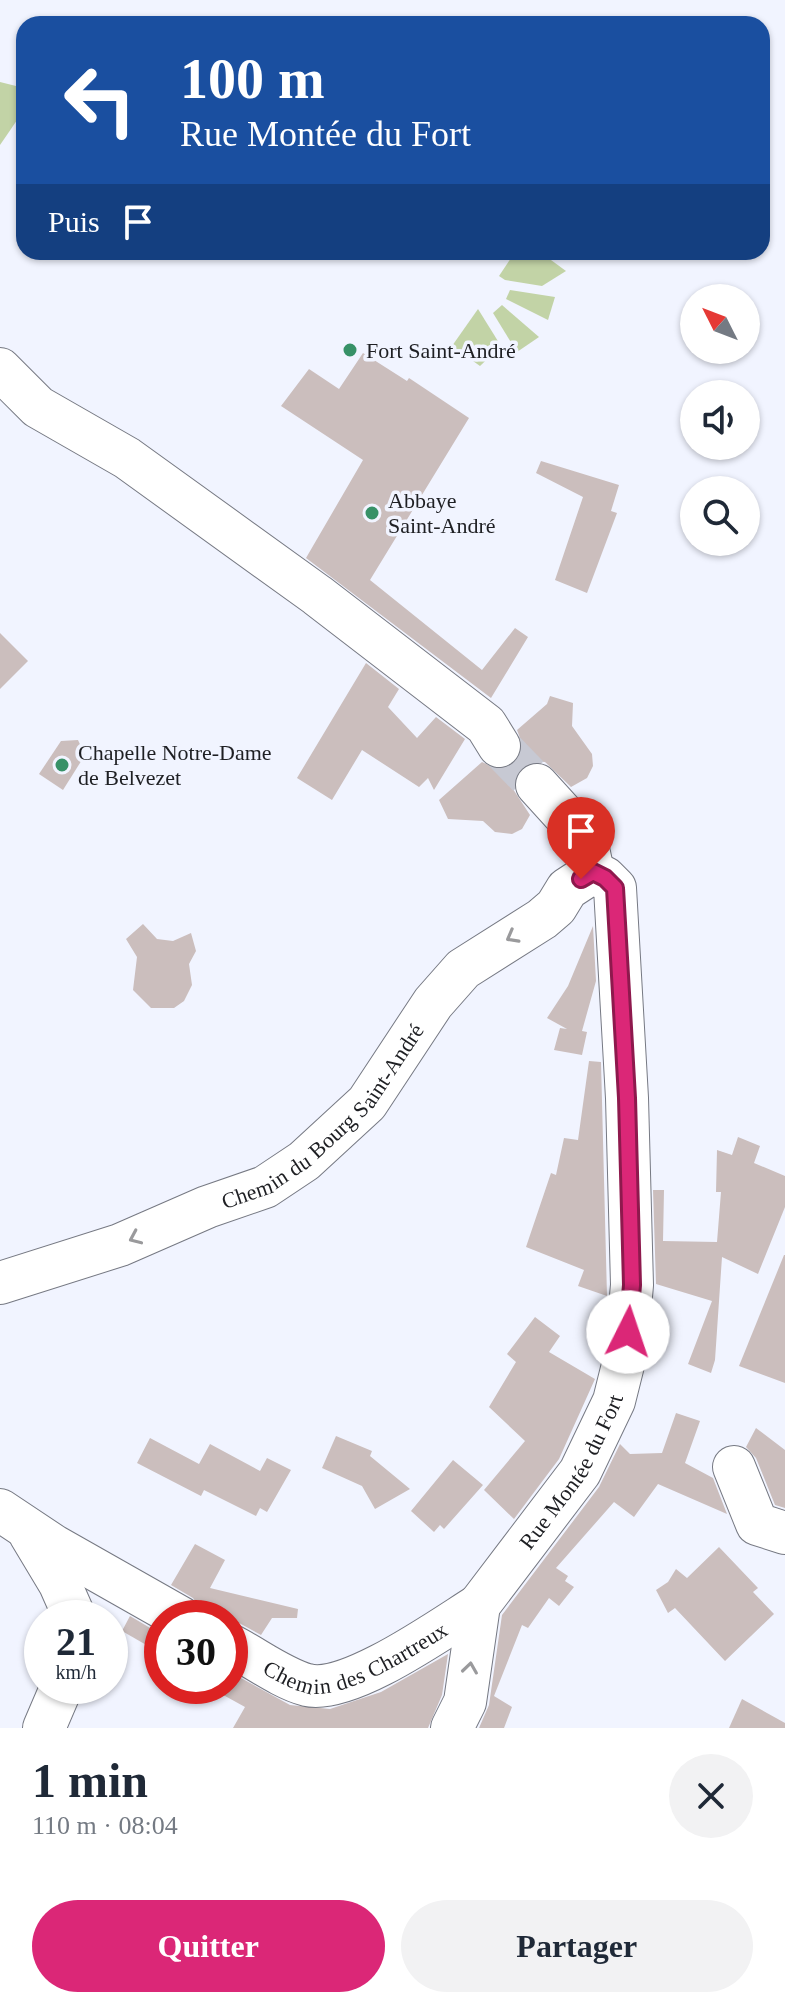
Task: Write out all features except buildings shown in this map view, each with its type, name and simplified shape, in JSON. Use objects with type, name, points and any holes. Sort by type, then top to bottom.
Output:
[{"type":"street","points":[[0,369],[38,407],[127,458],[317,595],[486,725],[499,746]]},
{"type":"street","points":[[537,785],[586,839],[593,872]]},
{"type":"street","name":"Chemin du Bourg Saint-André","points":[[0,1283],[120,1245],[207,1207],[265,1187],[304,1161],[367,1103],[433,1003],[463,969],[542,919],[556,907],[567,889],[593,872]]},
{"type":"street","name":"Rue Montée du Fort","points":[[452,1728],[465,1702],[479,1605],[580,1472],[614,1401],[626,1353],[632,1285],[627,1098],[615,888],[593,872]]},
{"type":"street","points":[[734,1467],[757,1524],[785,1533]]},
{"type":"street","points":[[13,1520],[60,1584],[67,1600]]},
{"type":"street","points":[[13,1520],[150,1600]]},
{"type":"street","name":"Chemin des Chartreux","points":[[248,1654],[306,1685],[322,1686],[350,1679],[479,1605]]},
{"type":"street","points":[[44,1728],[54,1704]]},
{"type":"green space","points":[[0,82],[16,86],[16,122],[0,145]]},
{"type":"green space","points":[[510,260],[551,260],[566,271],[542,286],[505,280],[499,276]]},
{"type":"green space","points":[[510,290],[555,297],[548,320],[506,299]]},
{"type":"green space","points":[[502,305],[539,337],[517,352],[493,313]]},
{"type":"green space","points":[[478,309],[501,346],[480,366],[452,346]]},
{"type":"tunnel","points":[[499,746],[537,785]]},
{"type":"place","name":"Fort Saint-André","points":[[350,350]]},
{"type":"place","name":"Abbaye Saint-André","points":[[372,513]]},
{"type":"place","name":"Chapelle Notre-Dame de Belvezet","points":[[62,765]]},
{"type":"route","points":[[581,879],[593,872],[615,888],[627,1098],[632,1285],[628,1332]]}]
